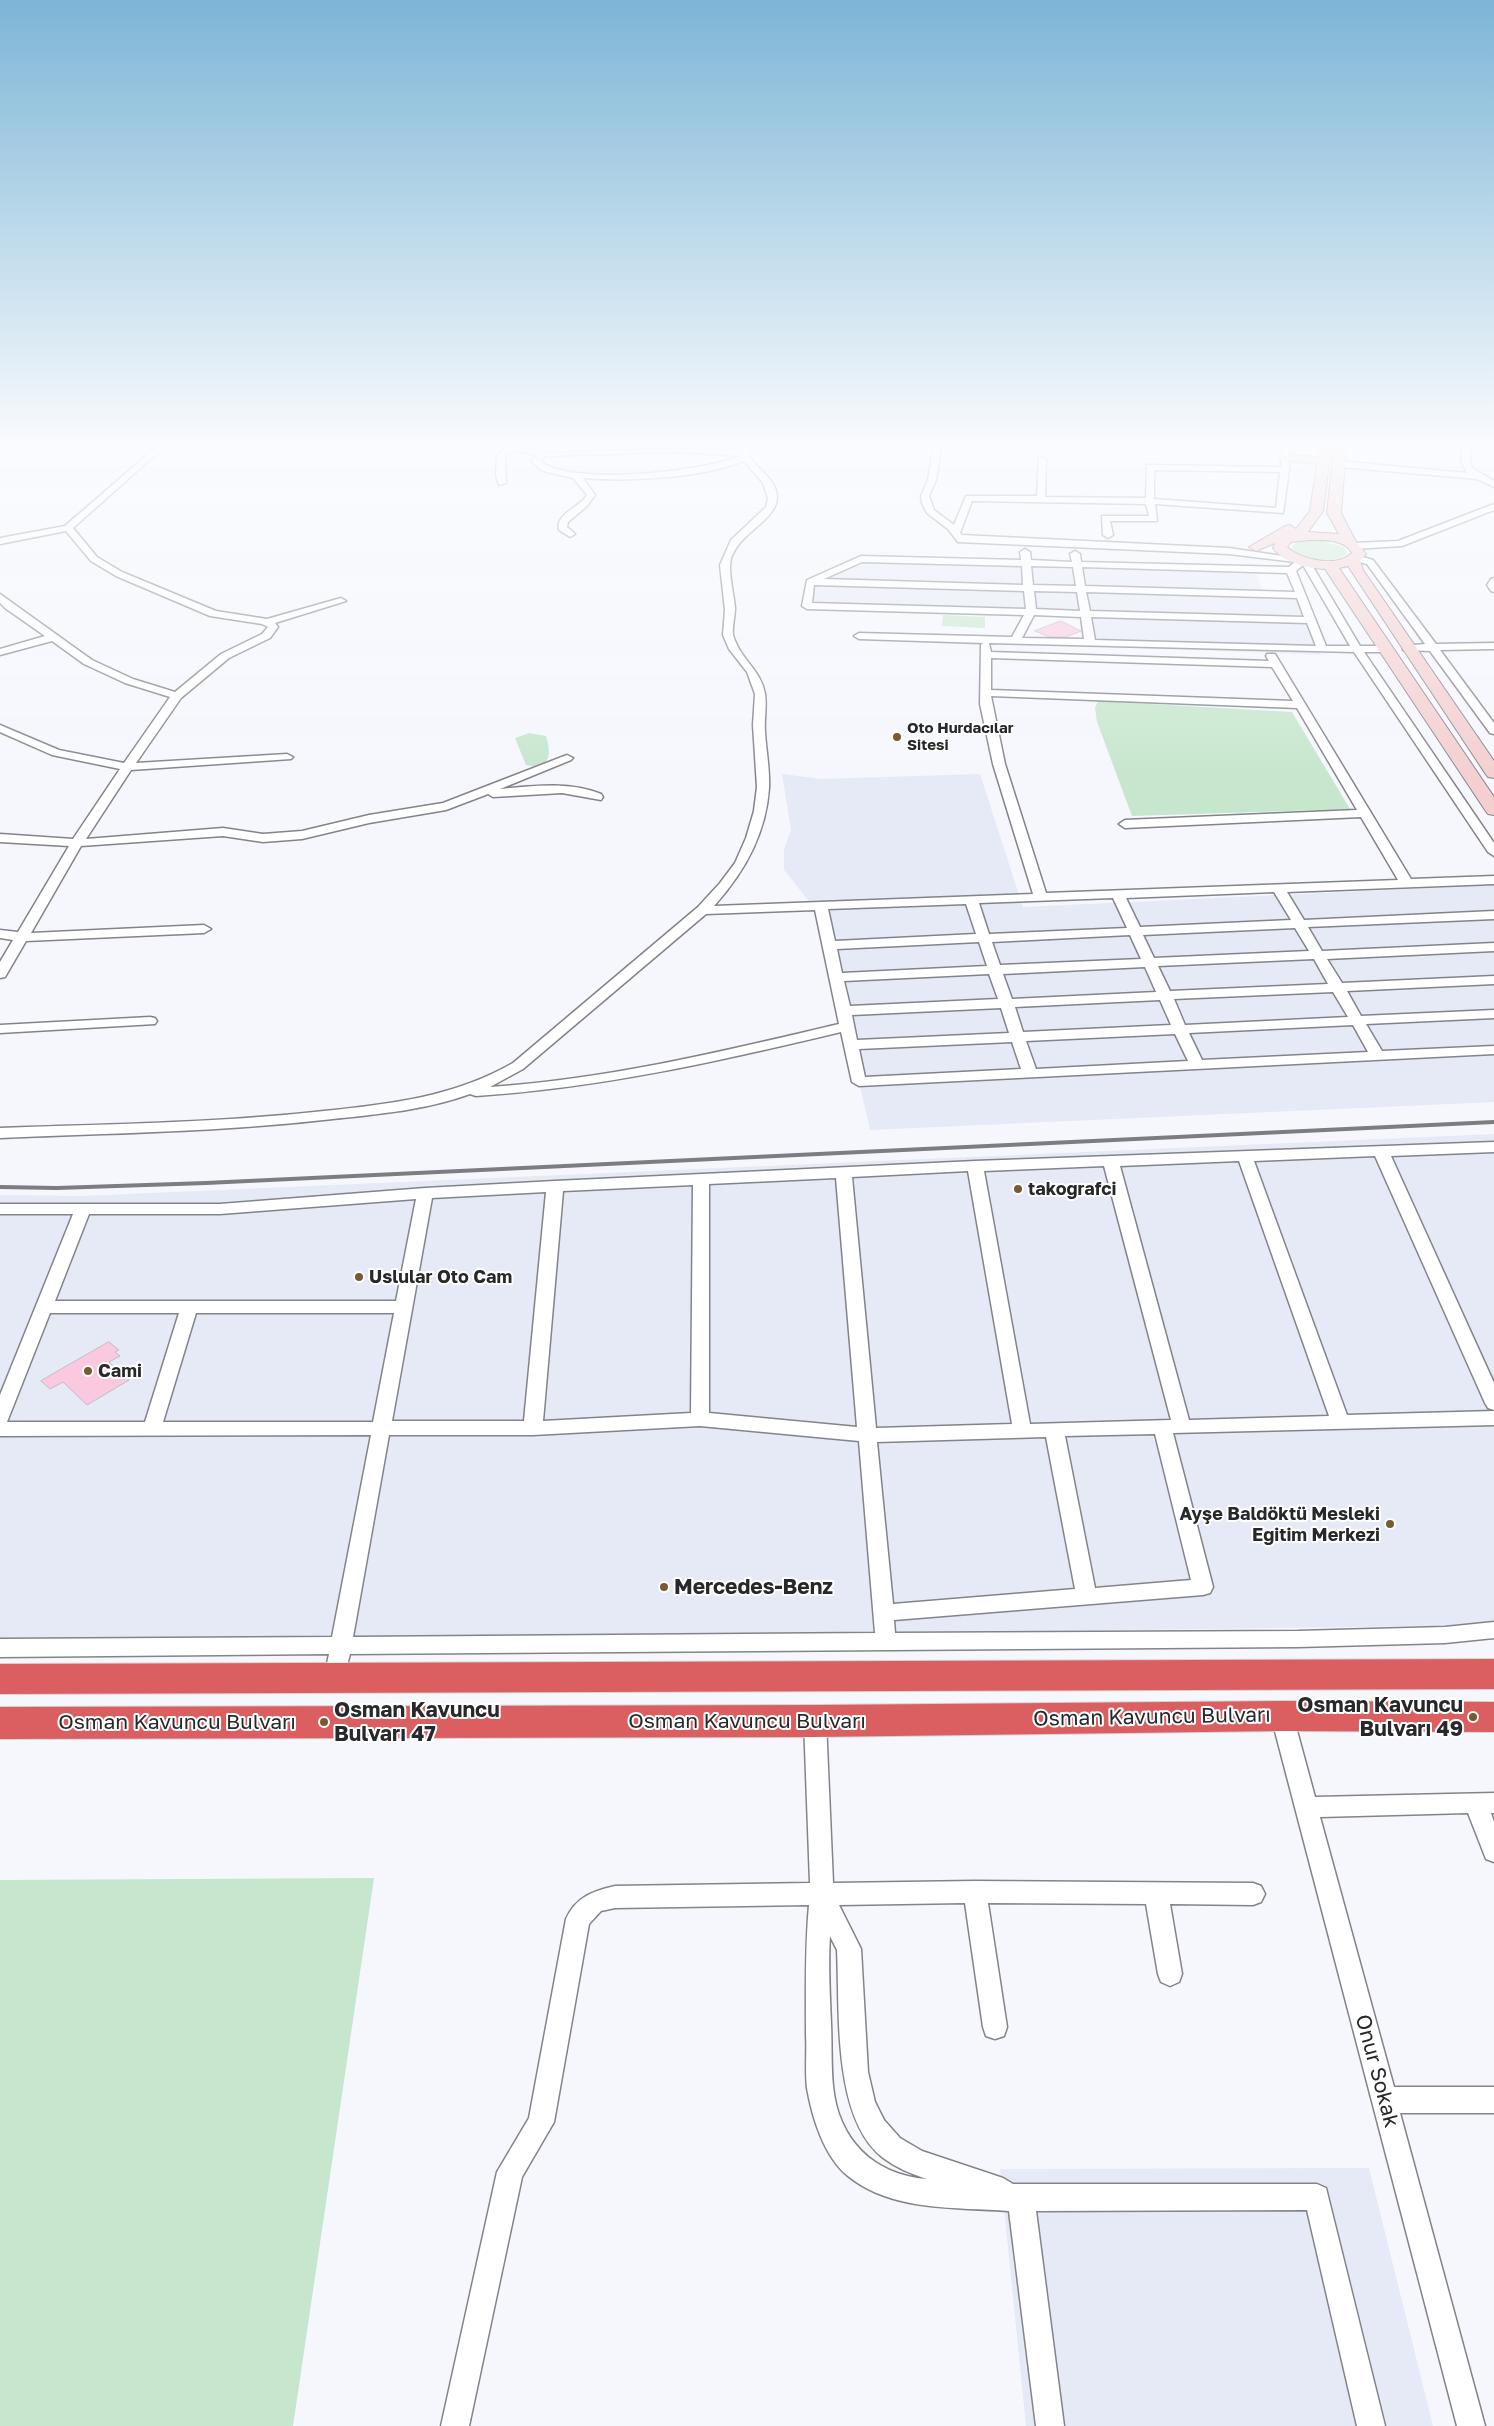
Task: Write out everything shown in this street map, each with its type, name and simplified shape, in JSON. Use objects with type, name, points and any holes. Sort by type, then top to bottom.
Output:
[{"type":"highway","points":[[0,1679],[338,1662],[1494,1674]]},
{"type":"highway","name":"Osman Kavuncu Bulvarı","points":[[0,1723],[815,1721],[1282,1716],[1494,1717]]},
{"type":"street","points":[[0,974],[77,844],[127,767],[178,696],[225,656],[269,634],[273,625],[266,622],[214,614],[119,574],[91,555]]},
{"type":"street","points":[[463,1093],[493,1081],[518,1066],[703,910],[725,886],[741,863],[752,838],[762,799],[760,694],[752,672],[734,649],[728,635],[730,610],[725,565],[729,555]]},
{"type":"street","points":[[810,582],[862,559],[960,555]]},
{"type":"street","points":[[967,555],[1026,563],[1254,569],[1300,563],[1329,564],[1363,555]]},
{"type":"street","points":[[1016,640],[1031,612],[1025,555]]},
{"type":"street","points":[[1075,555],[1090,642]]},
{"type":"street","points":[[1253,555],[1254,569]]},
{"type":"street","points":[[1270,555],[1300,563]]},
{"type":"street","points":[[1286,555],[1300,563],[1494,852]]},
{"type":"street","points":[[1364,555],[1494,732]]},
{"type":"street","points":[[1364,555],[1356,570],[1407,648],[1492,767]]},
{"type":"street","points":[[1300,563],[1300,595],[1322,649]]},
{"type":"street","points":[[1329,564],[1494,810]]},
{"type":"street","points":[[1494,581],[1492,584],[1494,589]]},
{"type":"street","points":[[810,582],[1300,595]]},
{"type":"street","points":[[810,582],[807,606],[1310,620]]},
{"type":"street","points":[[0,597],[9,606],[55,637],[75,654],[102,669],[178,696]]},
{"type":"street","points":[[266,622],[341,601]]},
{"type":"street","points":[[859,636],[1322,649],[1386,649]]},
{"type":"street","points":[[0,652],[55,637]]},
{"type":"street","points":[[986,640],[985,704],[999,764],[1041,898]]},
{"type":"street","points":[[1407,648],[1494,646]]},
{"type":"street","points":[[1266,647],[1407,884]]},
{"type":"street","points":[[986,655],[1276,664]]},
{"type":"street","points":[[985,693],[1300,705]]},
{"type":"street","points":[[0,728],[56,753],[127,767],[287,757]]},
{"type":"street","points":[[0,838],[77,844],[223,832],[263,838],[302,835],[436,808],[567,758]]},
{"type":"street","points":[[471,796],[513,792],[556,791],[582,792],[597,797]]},
{"type":"street","points":[[1125,824],[1365,813]]},
{"type":"street","points":[[703,910],[1494,880]]},
{"type":"street","points":[[1279,888],[1378,1056]]},
{"type":"street","points":[[1118,894],[1197,1065]]},
{"type":"street","points":[[971,900],[1030,1074]]},
{"type":"street","points":[[821,906],[859,1082],[1494,1050]]},
{"type":"street","points":[[829,945],[1494,914]]},
{"type":"street","points":[[0,934],[23,937],[204,929]]},
{"type":"street","points":[[836,977],[1494,947]]},
{"type":"street","points":[[844,1011],[1494,980]]},
{"type":"street","points":[[851,1045],[1494,1014]]},
{"type":"street","points":[[0,1029],[150,1021]]},
{"type":"street","points":[[0,1133],[170,1128],[268,1122],[410,1105],[463,1093],[538,1088],[588,1081],[734,1052],[847,1026]]},
{"type":"street","points":[[0,1209],[220,1209],[425,1193],[556,1186],[976,1166],[1494,1147]]},
{"type":"street","points":[[1381,1151],[1494,1403]]},
{"type":"street","points":[[1245,1156],[1340,1422]]},
{"type":"street","points":[[1111,1161],[1182,1427]]},
{"type":"street","points":[[976,1166],[1022,1431]]},
{"type":"street","points":[[844,1173],[886,1643]]},
{"type":"street","points":[[700,1419],[701,1179]]},
{"type":"street","points":[[532,1428],[556,1186]]},
{"type":"street","points":[[338,1662],[383,1428],[425,1193]]},
{"type":"street","points":[[0,1418],[83,1209]]},
{"type":"street","points":[[43,1307],[404,1307]]},
{"type":"street","points":[[152,1429],[189,1307]]},
{"type":"street","points":[[0,1429],[532,1428],[700,1419],[868,1435],[1494,1418]]},
{"type":"street","points":[[883,1613],[1203,1587],[1162,1427]]},
{"type":"street","points":[[1054,1430],[1087,1597]]},
{"type":"street","points":[[0,1648],[338,1662],[886,1643],[1298,1639],[1445,1635],[1494,1630]]},
{"type":"street","name":"Onur Sokak","points":[[1282,1716],[1471,2426]]},
{"type":"street","points":[[815,1721],[822,1895],[817,1951],[820,2087],[829,2123],[841,2148],[858,2166],[884,2182],[898,2188],[913,2191],[1021,2198],[1317,2198],[1371,2426]]},
{"type":"street","points":[[1306,1807],[1485,1804],[1494,1852]]},
{"type":"street","points":[[975,1892],[995,2027]]},
{"type":"street","points":[[455,2426],[510,2172],[541,2122],[578,1918],[594,1902],[608,1898],[975,1892],[1253,1894]]},
{"type":"street","points":[[1156,1893],[1170,1974]]},
{"type":"street","points":[[822,1895],[849,1949],[855,2072],[863,2106],[875,2129],[891,2146],[916,2162],[1021,2198]]},
{"type":"street","points":[[1384,2100],[1494,2100]]},
{"type":"street","points":[[1021,2198],[1050,2426]]},
{"type":"shaded area","points":[[859,555],[1255,566],[1262,591],[1296,592],[1321,655],[1086,646],[1089,630],[1079,613],[802,608],[811,580]]},
{"type":"shaded area","points":[[782,774],[821,779],[980,774],[1023,907],[1494,885],[1494,1102],[870,1130],[821,916],[784,870],[784,849],[791,830]]},
{"type":"shaded area","points":[[1494,1134],[1494,1625],[0,1646],[0,1195],[83,1196]]},
{"type":"shaded area","points":[[1369,2168],[1433,2426],[1026,2426],[1000,2169]]},
{"type":"green space","points":[[1300,555],[1345,555],[1326,560]]},
{"type":"green space","points":[[943,615],[985,617],[985,628],[942,626]]},
{"type":"green space","points":[[1098,701],[1292,712],[1350,809],[1132,816],[1097,722],[1095,708]]},
{"type":"green space","points":[[529,733],[546,736],[549,755],[547,760],[540,765],[526,765],[515,738]]},
{"type":"green space","points":[[374,1878],[293,2426],[0,2426],[0,1880]]},
{"type":"building","points":[[1061,621],[1081,631],[1066,637],[1049,637],[1035,631]]},
{"type":"building","name":"Cami","points":[[109,1342],[119,1350],[115,1352],[120,1356],[109,1362],[129,1380],[87,1405],[63,1382],[50,1389],[41,1381]]},
{"type":"railway","points":[[0,1187],[57,1188],[206,1183],[1494,1122]]},
{"type":"place","name":"Oto Hurdacılar Sitesi","points":[[897,737]]},
{"type":"place","name":"takografci","points":[[1018,1189]]},
{"type":"place","name":"Uslular Oto Cam","points":[[359,1277]]},
{"type":"place","name":"Cami","points":[[88,1371]]},
{"type":"place","name":"Ayşe Baldöktü Mesleki Eğitim Merkezi","points":[[1390,1524]]},
{"type":"place","name":"Mercedes-Benz","points":[[664,1587]]},
{"type":"place","name":"Osman Kavuncu Bulvarı 49","points":[[1473,1717]]},
{"type":"place","name":"Osman Kavuncu Bulvarı 47","points":[[324,1722]]}]
